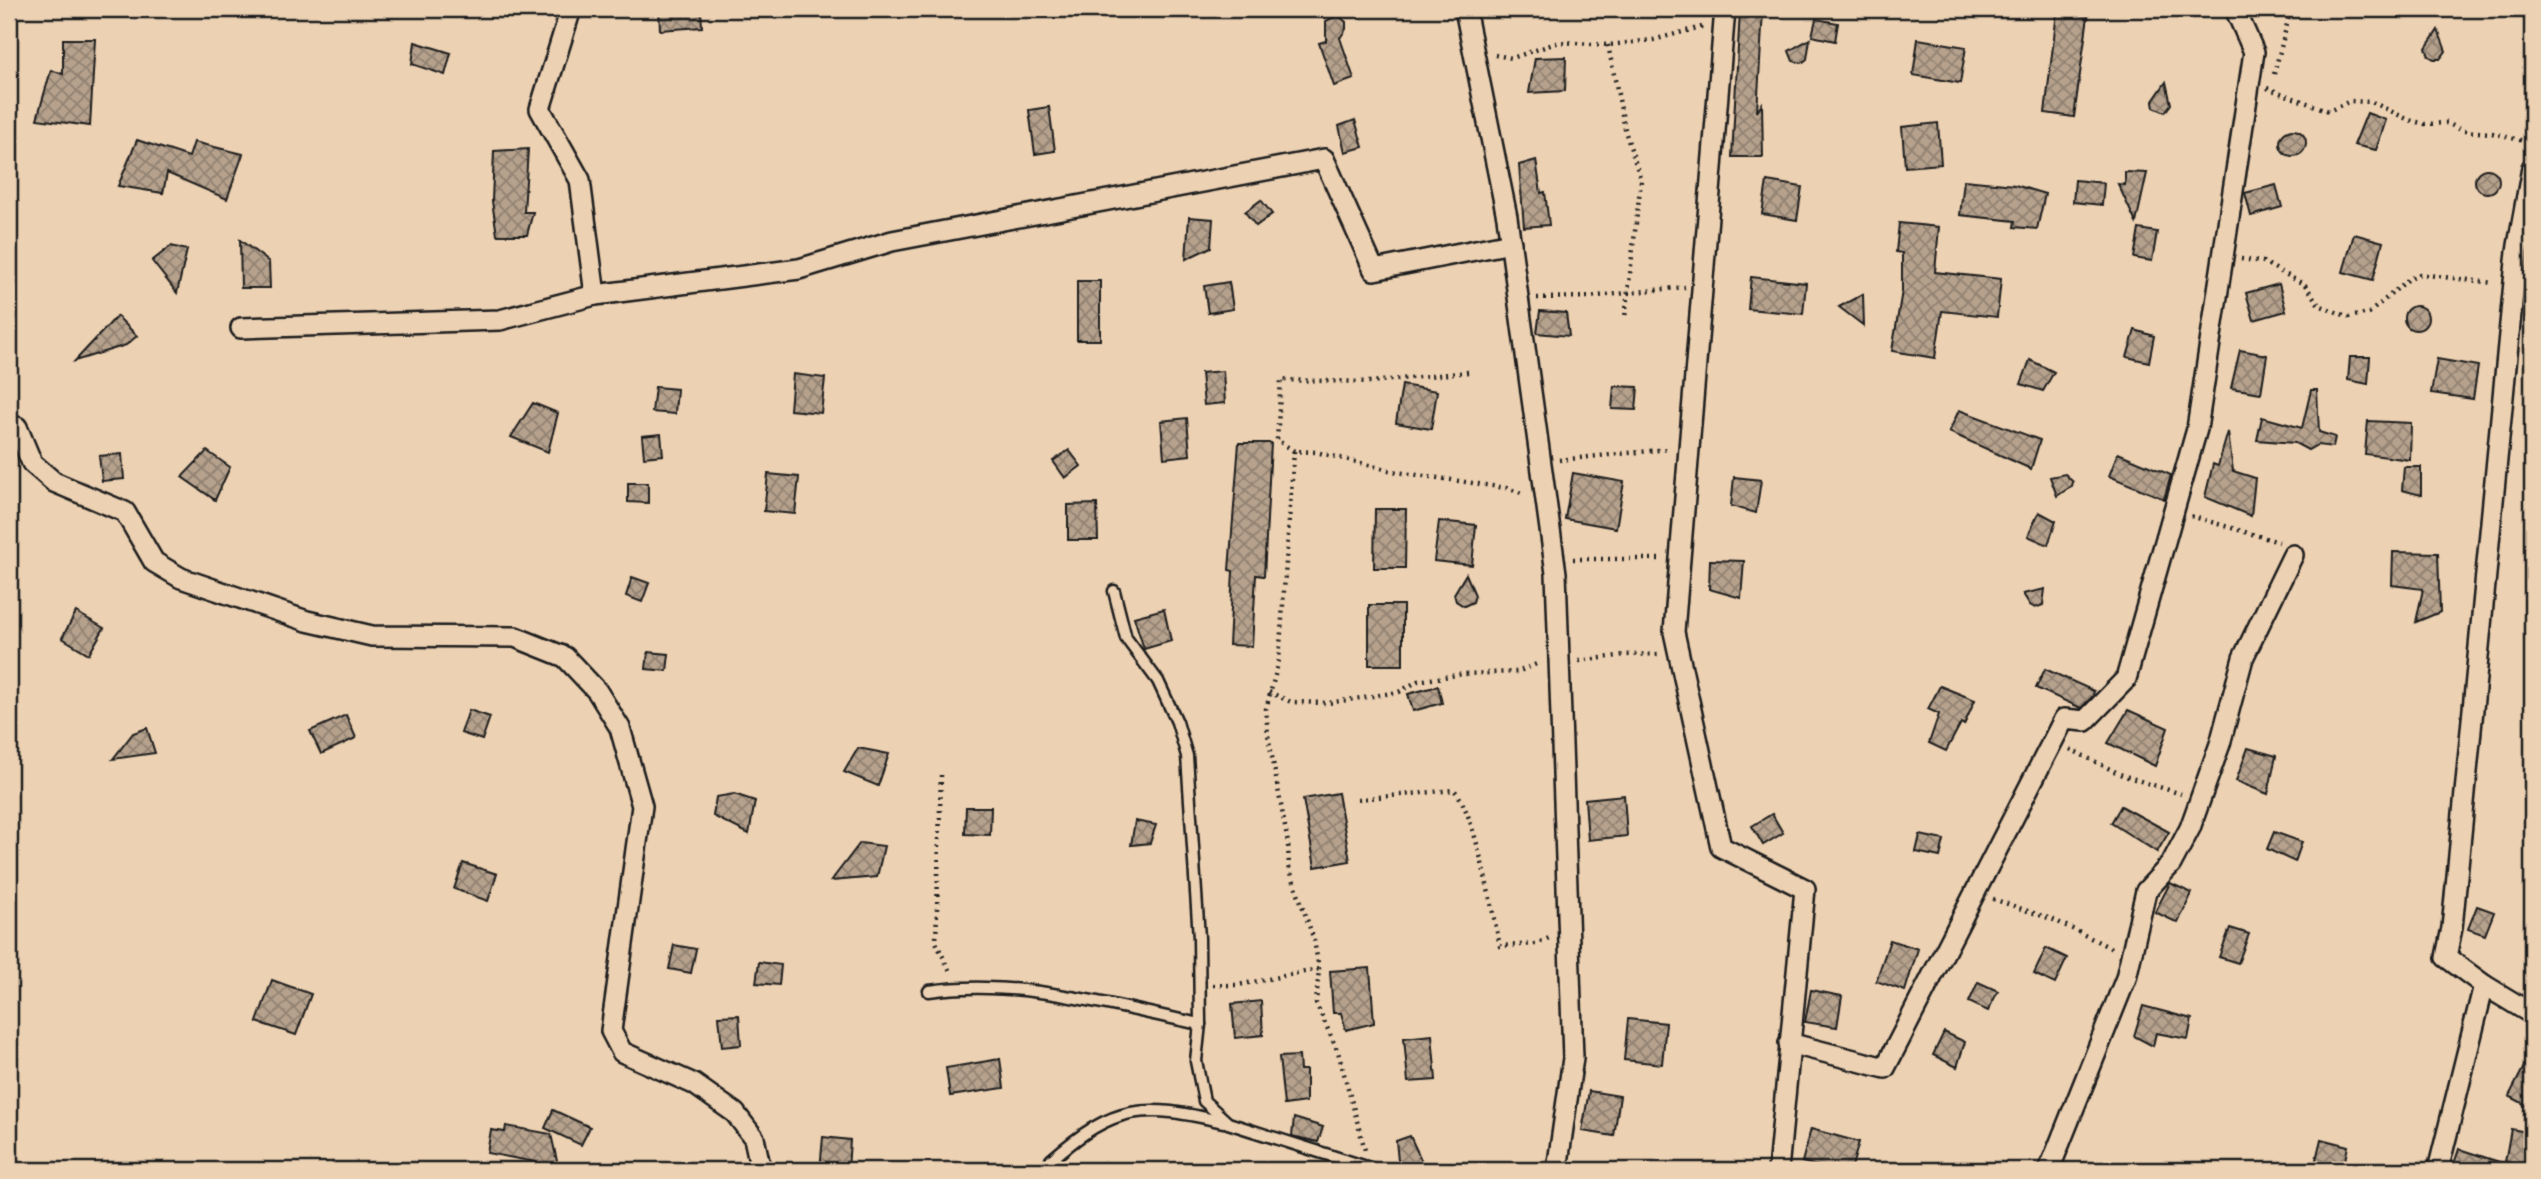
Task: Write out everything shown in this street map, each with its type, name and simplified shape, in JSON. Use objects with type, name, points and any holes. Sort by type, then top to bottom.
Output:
[{"type":"street","points":[[571,9],[540,109],[580,180],[595,295]]},
{"type":"street","points":[[1465,9],[1511,243],[1554,560],[1560,662],[1573,1058],[1557,1170]]},
{"type":"street","points":[[1789,1044],[1885,1068],[2064,719],[2085,721],[2126,679],[2197,429],[2254,52],[2235,9]]},
{"type":"street","points":[[1725,15],[1674,632],[1721,848],[1805,889],[1779,1170]]},
{"type":"street","points":[[241,328],[500,320],[595,295],[799,269],[892,241],[1324,159],[1374,270],[1511,243]]},
{"type":"street","points":[[2532,168],[2514,283],[2446,957],[2484,985],[2532,1014]]},
{"type":"street","points":[[17,427],[32,463],[54,481],[125,512],[154,562],[181,578],[307,621],[372,636],[515,637],[565,657],[597,691],[620,728],[642,806],[611,1031],[622,1052],[694,1084],[735,1113],[754,1138],[761,1170]]},
{"type":"street","points":[[2049,1170],[2131,959],[2146,891],[2171,864],[2190,828],[2220,744],[2244,658],[2288,549]]},
{"type":"street","points":[[2438,1170],[2484,985]]},
{"type":"lane","points":[[1114,591],[1126,638],[1158,681],[1177,722],[1187,755],[1199,938],[1200,1024],[1196,1061],[1198,1084],[1204,1101],[1228,1123]]},
{"type":"lane","points":[[929,990],[959,986],[1041,992],[1200,1024]]},
{"type":"lane","points":[[1051,1160],[1086,1133],[1124,1112],[1171,1111],[1228,1123],[1374,1170]]},
{"type":"path","points":[[2269,88],[2291,9]]},
{"type":"path","points":[[1473,51],[1512,58],[1559,42],[1608,45],[1653,40],[1725,15]]},
{"type":"path","points":[[1608,45],[1626,134],[1641,180],[1625,317]]},
{"type":"path","points":[[2249,83],[2329,111],[2350,102],[2372,102],[2409,120],[2425,124],[2447,123],[2463,131],[2491,133],[2532,143]]},
{"type":"path","points":[[2223,256],[2263,262],[2305,285],[2319,304],[2349,317],[2369,313],[2410,278],[2420,274],[2461,277],[2482,283],[2514,283]]},
{"type":"path","points":[[1518,300],[1588,297],[1702,286]]},
{"type":"path","points":[[1468,372],[1371,382],[1281,380],[1277,440],[1294,451],[1316,452],[1397,472],[1506,488],[1546,500]]},
{"type":"path","points":[[1541,463],[1611,453],[1651,453],[1689,446]]},
{"type":"path","points":[[1294,451],[1279,660],[1266,709],[1269,745],[1288,843],[1289,867],[1314,940],[1319,969],[1316,1003],[1338,1052],[1374,1170]]},
{"type":"path","points":[[2174,508],[2195,518],[2214,521],[2288,549]]},
{"type":"path","points":[[1554,560],[1680,559]]},
{"type":"path","points":[[1560,662],[1625,655],[1679,655]]},
{"type":"path","points":[[1269,692],[1291,702],[1328,703],[1399,692],[1418,681],[1463,674],[1517,672]]},
{"type":"path","points":[[2053,743],[2122,775],[2199,802]]},
{"type":"path","points":[[942,775],[936,942],[943,962],[959,986]]},
{"type":"path","points":[[1359,799],[1454,790],[1461,797],[1470,819],[1500,946],[1536,944],[1569,929]]},
{"type":"path","points":[[1976,891],[2000,903],[2054,920],[2131,959]]},
{"type":"path","points":[[1199,989],[1319,969]]},
{"type":"building","points":[[659,9],[701,9],[702,27],[660,30]]},
{"type":"building","points":[[1740,10],[1763,11],[1757,112],[1762,104],[1763,157],[1732,157]]},
{"type":"building","points":[[2057,12],[2088,16],[2074,117],[2045,113]]},
{"type":"building","points":[[1338,15],[1346,22],[1346,29],[1340,38],[1354,79],[1334,86],[1319,43],[1326,41],[1326,21]]},
{"type":"building","points":[[1816,19],[1838,23],[1835,41],[1812,36]]},
{"type":"building","points":[[2438,30],[2446,51],[2440,59],[2434,59],[2429,56],[2426,48]]},
{"type":"building","points":[[63,39],[95,39],[90,126],[37,119],[51,70],[63,74]]},
{"type":"building","points":[[1810,39],[1807,59],[1802,63],[1793,61],[1789,51]]},
{"type":"building","points":[[1918,39],[1966,47],[1960,83],[1913,75]]},
{"type":"building","points":[[415,42],[451,53],[445,75],[412,64]]},
{"type":"building","points":[[1566,57],[1565,91],[1529,93],[1535,58]]},
{"type":"building","points":[[2166,82],[2171,104],[2165,112],[2154,107],[2153,101]]},
{"type":"building","points":[[1049,107],[1055,151],[1035,154],[1029,110]]},
{"type":"building","points":[[2367,113],[2386,120],[2376,150],[2354,145]]},
{"type":"building","points":[[1355,120],[1363,147],[1345,152],[1339,126]]},
{"type":"building","points":[[1938,123],[1941,164],[1905,167],[1902,127]]},
{"type":"building","points":[[2293,130],[2302,134],[2306,143],[2302,152],[2293,156],[2284,152],[2280,143],[2284,134]]},
{"type":"building","points":[[137,140],[189,157],[194,142],[243,154],[227,199],[167,173],[163,193],[118,186]]},
{"type":"building","points":[[528,149],[524,212],[533,212],[527,235],[497,235],[492,201],[494,151]]},
{"type":"building","points":[[1536,160],[1541,193],[1545,192],[1549,225],[1524,227],[1519,165]]},
{"type":"building","points":[[2487,169],[2495,173],[2499,181],[2495,189],[2487,193],[2479,189],[2475,181],[2479,173]]},
{"type":"building","points":[[2125,172],[2147,173],[2136,223],[2118,184],[2125,185]]},
{"type":"building","points":[[1964,180],[2015,185],[2045,194],[2037,229],[2014,227],[2015,221],[1960,215]]},
{"type":"building","points":[[2075,180],[2104,183],[2102,205],[2073,202]]},
{"type":"building","points":[[1767,181],[1802,187],[1797,220],[1762,214]]},
{"type":"building","points":[[2276,185],[2282,207],[2251,216],[2245,193]]},
{"type":"building","points":[[1261,200],[1272,214],[1256,226],[1245,212]]},
{"type":"building","points":[[1189,217],[1213,219],[1211,247],[1186,259]]},
{"type":"building","points":[[1899,223],[1939,227],[1935,272],[2001,279],[1997,317],[1942,311],[1935,358],[1892,351],[1902,291],[1902,253],[1896,252]]},
{"type":"building","points":[[2139,229],[2157,232],[2152,261],[2134,258]]},
{"type":"building","points":[[2354,234],[2383,242],[2373,280],[2343,272]]},
{"type":"building","points":[[240,240],[269,262],[270,288],[241,288]]},
{"type":"building","points":[[171,246],[187,250],[177,293],[152,261]]},
{"type":"building","points":[[1751,277],[1806,283],[1803,314],[1748,309]]},
{"type":"building","points":[[1077,281],[1100,281],[1100,340],[1077,340]]},
{"type":"building","points":[[1229,282],[1233,309],[1208,313],[1204,286]]},
{"type":"building","points":[[2279,284],[2286,311],[2254,320],[2246,293]]},
{"type":"building","points":[[1863,294],[1864,326],[1839,307]]},
{"type":"building","points":[[2416,306],[2425,309],[2428,318],[2425,327],[2416,330],[2407,327],[2404,318],[2407,309]]},
{"type":"building","points":[[1540,311],[1566,313],[1569,336],[1537,333]]},
{"type":"building","points":[[117,316],[137,336],[126,345],[75,361]]},
{"type":"building","points":[[2135,330],[2154,336],[2149,362],[2127,357]]},
{"type":"building","points":[[2240,350],[2267,355],[2261,393],[2231,388]]},
{"type":"building","points":[[2350,357],[2370,357],[2368,384],[2348,380]]},
{"type":"building","points":[[2437,359],[2478,366],[2473,399],[2431,393]]},
{"type":"building","points":[[2030,360],[2054,372],[2043,391],[2021,384]]},
{"type":"building","points":[[1223,371],[1225,403],[1204,405],[1201,373]]},
{"type":"building","points":[[793,374],[825,378],[821,413],[790,410]]},
{"type":"building","points":[[1402,385],[1437,391],[1431,429],[1396,423]]},
{"type":"building","points":[[1614,386],[1638,387],[1636,410],[1612,409]]},
{"type":"building","points":[[655,387],[677,389],[675,414],[652,412]]},
{"type":"building","points":[[2311,390],[2317,390],[2319,432],[2335,437],[2333,447],[2317,445],[2308,450],[2295,443],[2257,440],[2262,417],[2302,428]]},
{"type":"building","points":[[533,403],[558,413],[548,452],[511,437]]},
{"type":"building","points":[[1959,410],[2040,440],[2031,469],[1949,432]]},
{"type":"building","points":[[1187,418],[1190,455],[1164,458],[1161,421]]},
{"type":"building","points":[[2368,421],[2411,423],[2410,460],[2365,454]]},
{"type":"building","points":[[2228,432],[2233,471],[2255,478],[2251,516],[2205,497],[2213,464],[2218,466]]},
{"type":"building","points":[[661,434],[663,455],[644,457],[642,436]]},
{"type":"building","points":[[1239,443],[1271,443],[1264,576],[1256,575],[1252,646],[1229,645],[1233,571],[1229,570]]},
{"type":"building","points":[[1069,450],[1081,466],[1065,478],[1053,461]]},
{"type":"building","points":[[207,451],[230,467],[215,500],[182,477]]},
{"type":"building","points":[[2118,453],[2171,475],[2164,499],[2109,476]]},
{"type":"building","points":[[122,454],[124,479],[102,481],[99,456]]},
{"type":"building","points":[[2404,467],[2421,467],[2421,495],[2402,490]]},
{"type":"building","points":[[1573,473],[1624,482],[1616,528],[1565,519]]},
{"type":"building","points":[[768,474],[799,477],[795,514],[764,511]]},
{"type":"building","points":[[2065,474],[2073,482],[2072,486],[2057,496],[2050,477]]},
{"type":"building","points":[[1734,477],[1761,480],[1756,513],[1731,506]]},
{"type":"building","points":[[628,483],[648,483],[648,503],[628,502]]},
{"type":"building","points":[[1097,504],[1098,540],[1068,540],[1068,505]]},
{"type":"building","points":[[1375,509],[1406,509],[1405,568],[1374,568]]},
{"type":"building","points":[[2039,512],[2056,521],[2048,545],[2028,536]]},
{"type":"building","points":[[1439,521],[1476,525],[1472,565],[1434,561]]},
{"type":"building","points":[[2393,552],[2438,553],[2440,612],[2416,622],[2423,589],[2392,585]]},
{"type":"building","points":[[1710,560],[1744,561],[1741,598],[1709,589]]},
{"type":"building","points":[[1466,574],[1475,595],[1473,602],[1464,606],[1456,601],[1454,594]]},
{"type":"building","points":[[632,577],[649,583],[642,602],[626,596]]},
{"type":"building","points":[[2045,589],[2043,605],[2035,608],[2023,594]]},
{"type":"building","points":[[1369,605],[1403,605],[1403,665],[1369,665]]},
{"type":"building","points":[[1164,609],[1171,641],[1144,649],[1134,617]]},
{"type":"building","points":[[76,612],[104,628],[89,654],[62,638]]},
{"type":"building","points":[[648,652],[669,654],[667,671],[646,669]]},
{"type":"building","points":[[2045,669],[2094,691],[2093,696],[2081,708],[2036,688]]},
{"type":"building","points":[[1438,686],[1442,703],[1413,711],[1408,694]]},
{"type":"building","points":[[1940,686],[1975,700],[1964,725],[1961,723],[1946,751],[1929,743],[1939,714],[1928,709]]},
{"type":"building","points":[[469,710],[490,717],[482,740],[461,733]]},
{"type":"building","points":[[2128,710],[2168,728],[2155,766],[2108,743]]},
{"type":"building","points":[[346,715],[356,738],[321,754],[310,731]]},
{"type":"building","points":[[147,728],[155,753],[113,759],[133,733]]},
{"type":"building","points":[[858,748],[889,754],[878,786],[844,772]]},
{"type":"building","points":[[2248,748],[2276,756],[2268,794],[2236,781]]},
{"type":"building","points":[[1338,793],[1350,861],[1315,867],[1303,799]]},
{"type":"building","points":[[734,794],[755,801],[749,834],[713,816],[716,797]]},
{"type":"building","points":[[1624,795],[1627,836],[1588,840],[1585,799]]},
{"type":"building","points":[[2121,806],[2169,832],[2157,852],[2111,823]]},
{"type":"building","points":[[966,807],[991,807],[990,835],[965,834]]},
{"type":"building","points":[[1772,814],[1783,833],[1763,845],[1752,826]]},
{"type":"building","points":[[1135,821],[1156,825],[1150,843],[1131,845]]},
{"type":"building","points":[[2274,832],[2302,842],[2295,862],[2267,849]]},
{"type":"building","points":[[1920,835],[1944,840],[1940,857],[1916,852]]},
{"type":"building","points":[[860,843],[884,846],[877,877],[831,881]]},
{"type":"building","points":[[463,863],[497,874],[488,901],[454,889]]},
{"type":"building","points":[[2170,883],[2192,893],[2178,923],[2155,912]]},
{"type":"building","points":[[2477,906],[2494,912],[2485,935],[2468,929]]},
{"type":"building","points":[[2230,928],[2249,934],[2238,963],[2219,957]]},
{"type":"building","points":[[1890,940],[1918,949],[1905,991],[1876,981]]},
{"type":"building","points":[[674,945],[696,949],[691,973],[669,969]]},
{"type":"building","points":[[2046,948],[2067,958],[2055,984],[2034,974]]},
{"type":"building","points":[[759,962],[781,965],[779,985],[756,983]]},
{"type":"building","points":[[1370,968],[1374,1023],[1346,1030],[1341,1013],[1333,1013],[1330,971]]},
{"type":"building","points":[[272,980],[311,994],[296,1035],[257,1022]]},
{"type":"building","points":[[1978,982],[1998,991],[1988,1011],[1969,1002]]},
{"type":"building","points":[[1811,990],[1842,996],[1837,1027],[1805,1022]]},
{"type":"building","points":[[1261,1001],[1263,1035],[1235,1038],[1232,1004]]},
{"type":"building","points":[[2143,1006],[2192,1019],[2188,1039],[2156,1033],[2153,1046],[2134,1036]]},
{"type":"building","points":[[739,1015],[741,1045],[722,1047],[719,1016]]},
{"type":"building","points":[[1628,1019],[1666,1023],[1662,1064],[1624,1060]]},
{"type":"building","points":[[1944,1032],[1965,1042],[1957,1067],[1933,1055]]},
{"type":"building","points":[[1432,1035],[1436,1080],[1408,1082],[1404,1038]]},
{"type":"building","points":[[2532,1051],[2532,1108],[2509,1096]]},
{"type":"building","points":[[1299,1056],[1300,1070],[1306,1070],[1306,1102],[1284,1105],[1279,1057]]},
{"type":"building","points":[[1000,1059],[1004,1088],[950,1096],[946,1068]]},
{"type":"building","points":[[1589,1091],[1620,1096],[1614,1136],[1582,1131]]},
{"type":"building","points":[[553,1110],[590,1127],[581,1145],[545,1128]]},
{"type":"building","points":[[1294,1118],[1323,1127],[1318,1142],[1292,1136]]},
{"type":"building","points":[[506,1126],[551,1134],[559,1170],[542,1170],[535,1162],[487,1153],[491,1130],[505,1132]]},
{"type":"building","points":[[1811,1129],[1859,1142],[1851,1170],[1833,1170],[1802,1162]]},
{"type":"building","points":[[2511,1129],[2532,1133],[2532,1167],[2505,1162]]},
{"type":"building","points":[[1410,1136],[1424,1166],[1419,1170],[1399,1170],[1396,1141]]},
{"type":"building","points":[[823,1137],[850,1140],[848,1170],[820,1170]]},
{"type":"building","points":[[2321,1139],[2348,1146],[2343,1170],[2314,1168]]},
{"type":"building","points":[[2459,1149],[2512,1166],[2512,1170],[2452,1170]]}]
